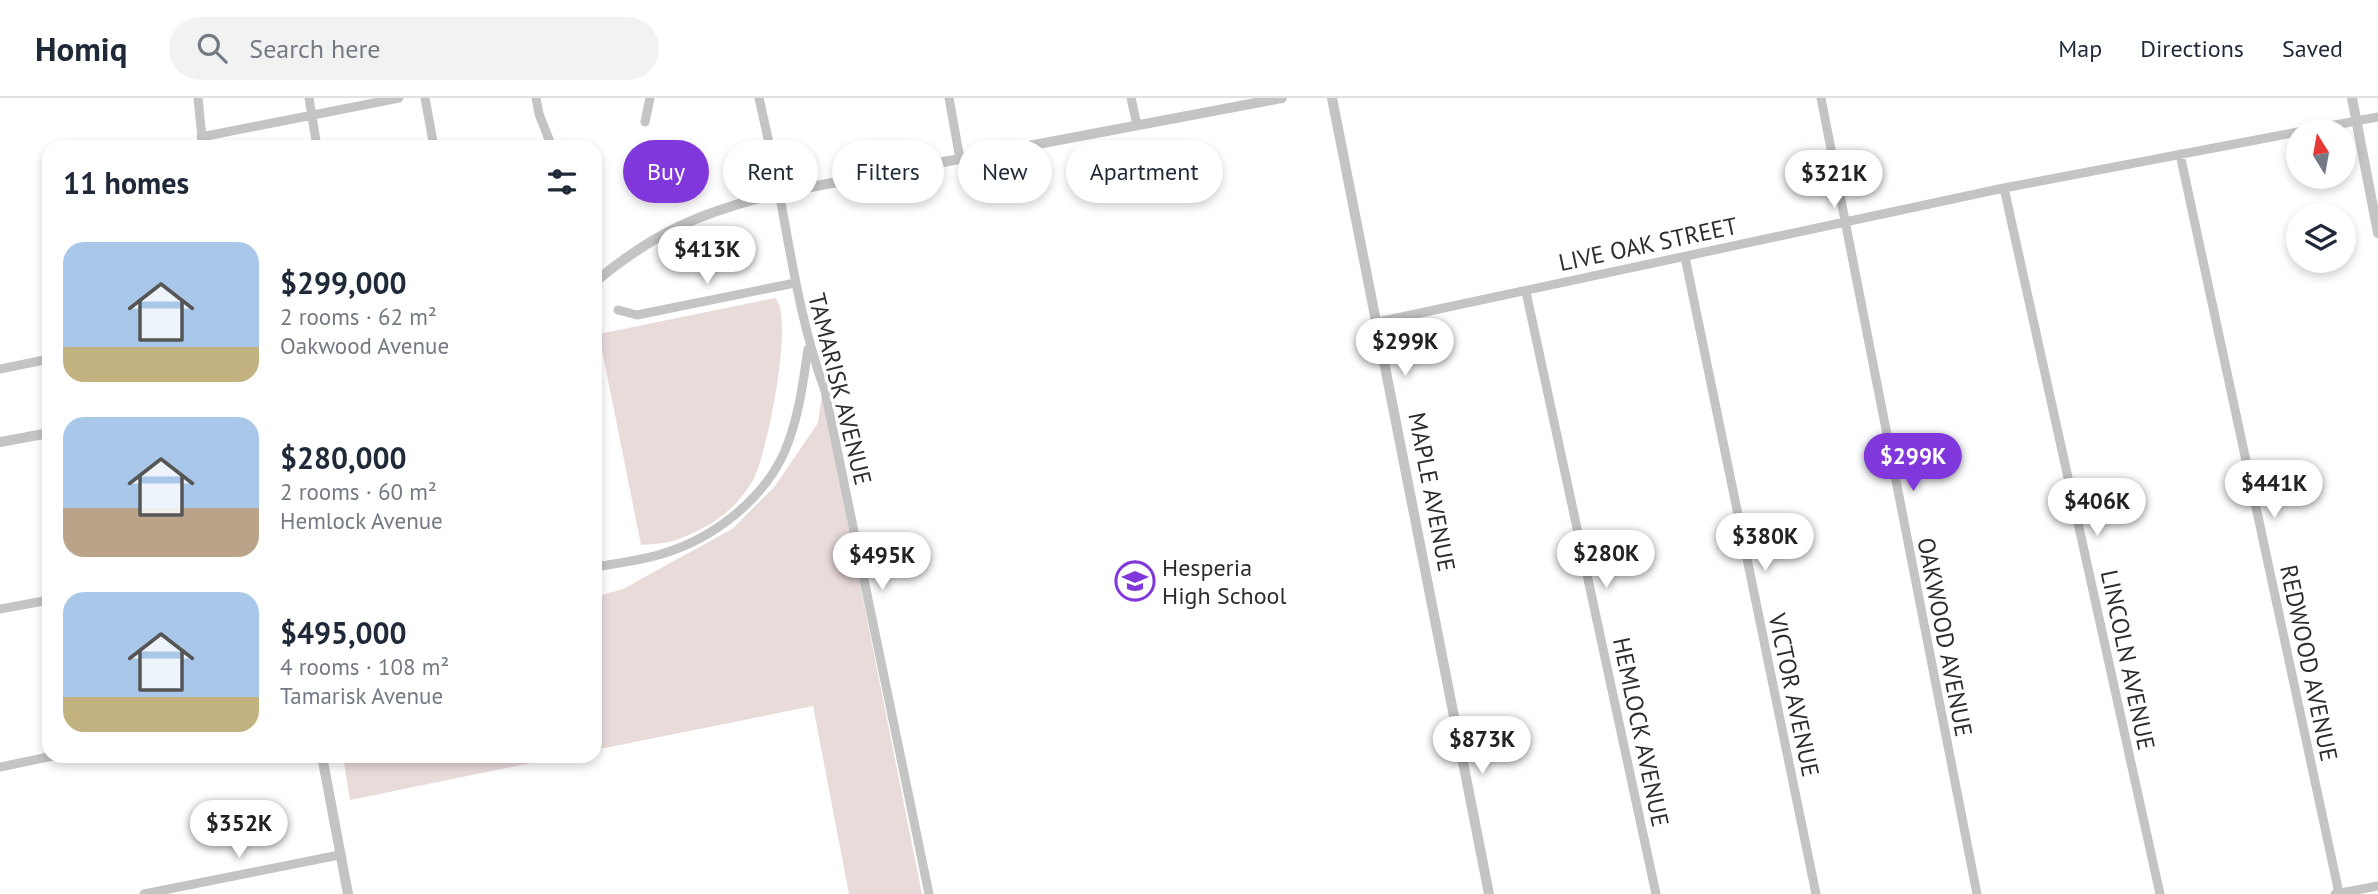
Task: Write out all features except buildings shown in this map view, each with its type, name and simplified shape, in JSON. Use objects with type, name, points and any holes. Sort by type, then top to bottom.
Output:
[{"type":"street","points":[[198,98],[202,140]]},
{"type":"street","points":[[309,98],[316,140]]},
{"type":"street","points":[[201,137],[399,98]]},
{"type":"street","points":[[425,98],[433,140]]},
{"type":"street","points":[[536,98],[549,140]]},
{"type":"street","points":[[645,122],[650,98]]},
{"type":"street","name":"TAMARISK AVENUE","points":[[759,98],[768,140]]},
{"type":"street","points":[[949,98],[958,148]]},
{"type":"street","points":[[1131,98],[1137,125]]},
{"type":"street","points":[[1052,141],[1282,98]]},
{"type":"street","name":"MAPLE AVENUE","points":[[1332,98],[1489,894]]},
{"type":"street","name":"OAKWOOD AVENUE","points":[[1821,98],[1977,894]]},
{"type":"street","points":[[2352,98],[2356,119]]},
{"type":"street","points":[[2378,117],[2356,121],[2378,233]]},
{"type":"street","name":"LIVE OAK STREET","points":[[1378,322],[2004,188],[2286,134]]},
{"type":"street","name":"REDWOOD AVENUE","points":[[2180,154],[2337,894]]},
{"type":"street","points":[[818,186],[958,159]]},
{"type":"street","name":"LINCOLN AVENUE","points":[[2004,188],[2160,894]]},
{"type":"street","points":[[602,276],[628,256],[684,223],[743,203]]},
{"type":"street","name":"TAMARISK AVENUE","points":[[781,203],[794,283],[809,346],[825,391],[929,894]]},
{"type":"street","name":"VICTOR AVENUE","points":[[1685,257],[1816,894]]},
{"type":"street","points":[[618,310],[637,315],[794,283]]},
{"type":"street","name":"HEMLOCK AVENUE","points":[[1526,292],[1656,894]]},
{"type":"street","points":[[602,566],[670,551],[713,531],[747,505],[766,483],[784,453],[800,398],[809,346]]},
{"type":"street","points":[[0,369],[42,360]]},
{"type":"street","points":[[0,442],[42,434]]},
{"type":"street","points":[[0,609],[42,601]]},
{"type":"street","points":[[0,767],[42,758]]},
{"type":"street","points":[[323,763],[348,894]]},
{"type":"street","points":[[144,894],[339,855]]},
{"type":"street","points":[[2337,894],[2378,886]]},
{"type":"shaded area","points":[[775,298],[780,310],[781,356],[777,384],[766,440],[753,479],[731,509],[707,526],[673,541],[641,545],[602,350],[602,333]]},
{"type":"shaded area","points":[[822,394],[922,894],[849,894],[813,706],[602,749],[602,595],[623,589],[732,529],[775,486],[818,423]]},
{"type":"shaded area","points":[[344,763],[531,763],[350,800]]},
{"type":"place","name":"Hesperia High School","points":[[1135,581]]}]
